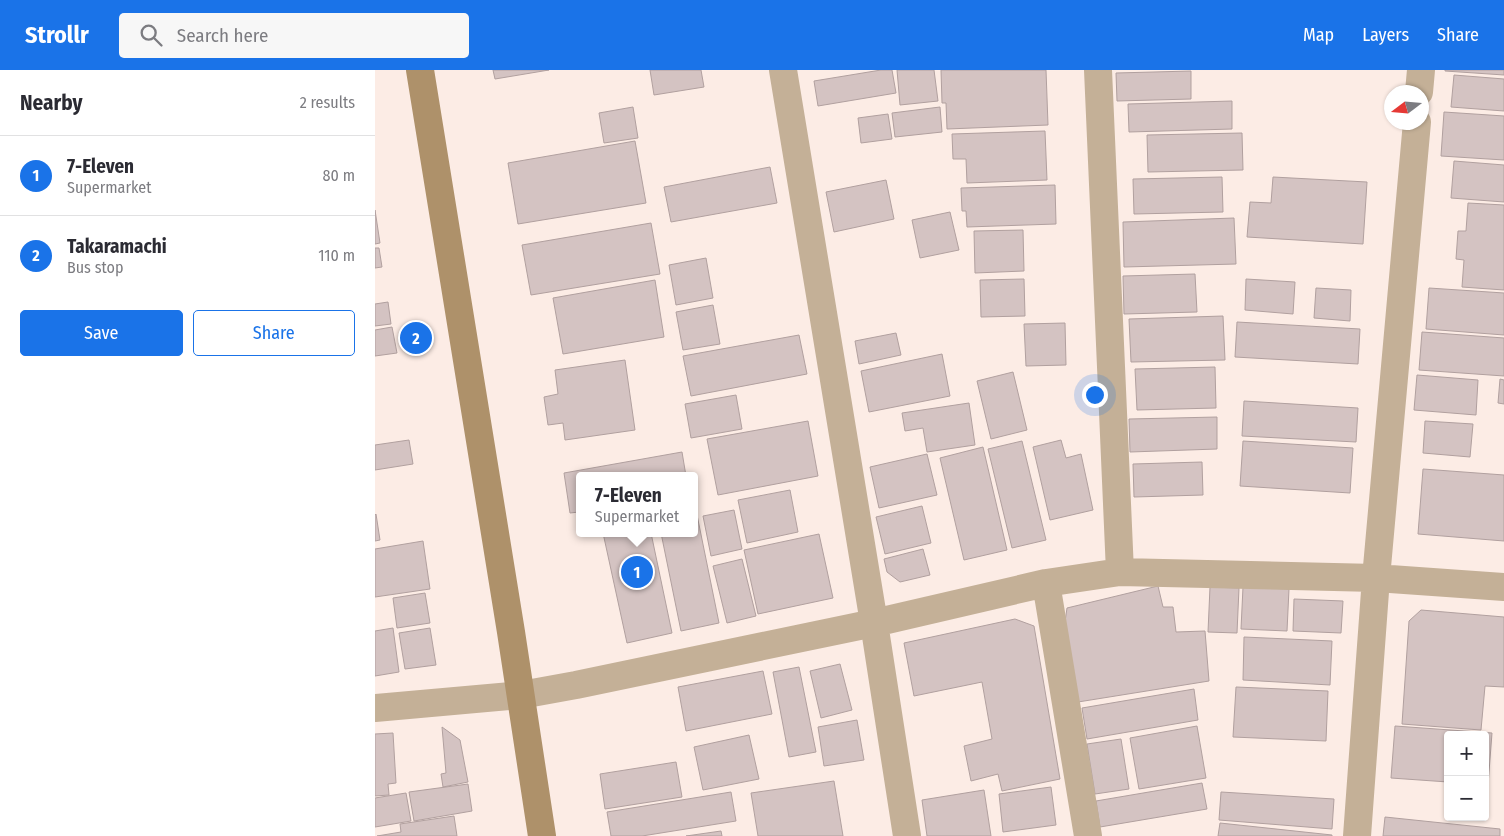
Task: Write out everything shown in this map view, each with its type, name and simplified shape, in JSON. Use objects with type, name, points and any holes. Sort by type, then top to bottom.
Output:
[{"type":"street","points":[[420,70],[542,836]]},
{"type":"street","points":[[783,70],[907,836]]},
{"type":"street","points":[[1098,70],[1120,572]]},
{"type":"street","points":[[1420,85],[1421,70]]},
{"type":"street","points":[[1357,836],[1376,578],[1416,130]]},
{"type":"street","points":[[375,708],[521,695],[576,685],[874,623],[1046,583],[1120,572],[1376,578],[1504,588]]},
{"type":"street","points":[[1046,583],[1088,836]]},
{"type":"building","points":[[493,70],[549,70],[495,79]]},
{"type":"building","points":[[650,70],[701,70],[704,87],[654,95]]},
{"type":"building","points":[[881,70],[892,70],[896,93],[818,106],[814,81]]},
{"type":"building","points":[[897,70],[934,70],[938,101],[900,105]]},
{"type":"building","points":[[941,70],[1046,70],[1048,125],[947,129],[946,103],[942,103]]},
{"type":"building","points":[[1504,70],[1504,75],[1445,71]]},
{"type":"building","points":[[1191,71],[1191,99],[1117,101],[1116,73]]},
{"type":"building","points":[[1454,75],[1504,79],[1504,111],[1451,107]]},
{"type":"building","points":[[1232,101],[1232,129],[1129,132],[1128,104]]},
{"type":"building","points":[[633,107],[638,138],[604,143],[599,113]]},
{"type":"building","points":[[940,107],[942,132],[895,137],[892,113]]},
{"type":"building","points":[[1444,112],[1504,116],[1504,160],[1441,156]]},
{"type":"building","points":[[888,114],[892,139],[861,143],[858,118]]},
{"type":"building","points":[[1045,131],[1047,180],[967,183],[966,159],[953,159],[952,134]]},
{"type":"building","points":[[1242,133],[1243,170],[1148,172],[1147,135]]},
{"type":"building","points":[[635,141],[646,203],[518,224],[508,163]]},
{"type":"building","points":[[1454,161],[1504,165],[1504,202],[1451,198]]},
{"type":"building","points":[[770,167],[777,203],[671,222],[664,187]]},
{"type":"building","points":[[1222,177],[1223,212],[1134,214],[1133,179]]},
{"type":"building","points":[[1273,177],[1367,182],[1363,244],[1247,237],[1250,202],[1271,203]]},
{"type":"building","points":[[886,180],[894,219],[834,232],[826,192]]},
{"type":"building","points":[[1055,185],[1056,224],[967,227],[966,211],[962,211],[961,188]]},
{"type":"building","points":[[1468,203],[1504,205],[1504,290],[1462,287],[1464,260],[1456,259],[1458,231],[1466,231]]},
{"type":"building","points":[[375,210],[380,243],[375,244]]},
{"type":"building","points":[[950,212],[959,250],[920,258],[912,220]]},
{"type":"building","points":[[1234,218],[1236,264],[1124,267],[1123,222]]},
{"type":"building","points":[[651,223],[660,274],[531,295],[522,245]]},
{"type":"building","points":[[1023,230],[1024,271],[975,273],[974,231]]},
{"type":"building","points":[[375,248],[379,248],[382,267],[375,268]]},
{"type":"building","points":[[706,258],[713,298],[676,305],[669,265]]},
{"type":"building","points":[[1195,274],[1197,312],[1124,314],[1123,276]]},
{"type":"building","points":[[1024,279],[1025,316],[981,317],[980,280]]},
{"type":"building","points":[[1246,279],[1295,282],[1293,314],[1245,310]]},
{"type":"building","points":[[655,280],[664,337],[563,354],[553,298]]},
{"type":"building","points":[[1316,288],[1351,290],[1350,321],[1314,318]]},
{"type":"building","points":[[1429,288],[1504,293],[1504,335],[1426,329]]},
{"type":"building","points":[[388,302],[391,324],[375,326],[375,304]]},
{"type":"building","points":[[713,305],[720,344],[683,350],[676,312]]},
{"type":"building","points":[[1223,316],[1225,360],[1131,362],[1129,319]]},
{"type":"building","points":[[1237,322],[1360,329],[1358,364],[1235,357]]},
{"type":"building","points":[[1065,323],[1066,365],[1026,366],[1024,324]]},
{"type":"building","points":[[392,327],[397,353],[375,356],[375,330]]},
{"type":"building","points":[[1422,332],[1504,338],[1504,376],[1419,370]]},
{"type":"building","points":[[896,333],[901,355],[859,364],[855,341]]},
{"type":"building","points":[[799,335],[807,374],[691,396],[683,356]]},
{"type":"building","points":[[942,354],[950,396],[869,412],[861,371]]},
{"type":"building","points":[[625,360],[635,430],[565,440],[563,423],[548,425],[544,397],[558,394],[555,370]]},
{"type":"building","points":[[1215,367],[1216,408],[1137,410],[1135,369]]},
{"type":"building","points":[[1013,372],[1027,430],[991,439],[977,381]]},
{"type":"building","points":[[1417,375],[1478,380],[1476,415],[1414,410]]},
{"type":"building","points":[[1500,379],[1504,380],[1504,404],[1498,403]]},
{"type":"building","points":[[736,395],[742,429],[691,438],[685,404]]},
{"type":"building","points":[[1244,401],[1358,408],[1356,442],[1242,436]]},
{"type":"building","points":[[969,403],[975,445],[927,452],[923,428],[905,431],[902,413]]},
{"type":"building","points":[[1217,417],[1217,449],[1130,452],[1129,419]]},
{"type":"building","points":[[808,421],[818,476],[718,495],[707,439]]},
{"type":"building","points":[[1425,421],[1473,424],[1470,457],[1423,453]]},
{"type":"building","points":[[409,440],[413,464],[375,470],[375,445]]},
{"type":"building","points":[[1061,440],[1066,458],[1081,454],[1093,510],[1050,520],[1033,447]]},
{"type":"building","points":[[1022,441],[1046,540],[1012,548],[988,449]]},
{"type":"building","points":[[1243,441],[1353,448],[1350,493],[1240,486]]},
{"type":"building","points":[[983,447],[1007,550],[964,560],[940,458]]},
{"type":"building","points":[[682,452],[685,472],[576,472],[576,512],[570,513],[564,473]]},
{"type":"building","points":[[927,454],[937,495],[879,508],[870,467]]},
{"type":"building","points":[[1202,462],[1203,495],[1134,497],[1133,464]]},
{"type":"building","points":[[1423,469],[1504,475],[1504,541],[1418,534]]},
{"type":"building","points":[[790,490],[798,532],[747,543],[738,500]]},
{"type":"building","points":[[922,506],[931,543],[885,554],[876,517]]},
{"type":"building","points":[[734,510],[742,549],[711,556],[703,516]]},
{"type":"building","points":[[375,515],[380,540],[375,541]]},
{"type":"building","points":[[698,520],[719,623],[681,631],[662,537],[698,537]]},
{"type":"building","points":[[819,534],[833,598],[758,614],[744,550]]},
{"type":"building","points":[[604,537],[652,537],[672,633],[627,643]]},
{"type":"building","points":[[423,541],[430,589],[375,597],[375,549]]},
{"type":"building","points":[[923,549],[930,575],[900,582],[887,572],[884,559]]},
{"type":"building","points":[[742,559],[756,616],[727,623],[713,566]]},
{"type":"building","points":[[1158,586],[1163,607],[1173,607],[1176,632],[1205,631],[1209,681],[1078,702],[1064,629],[1067,608]]},
{"type":"building","points":[[1210,587],[1239,588],[1237,633],[1208,632]]},
{"type":"building","points":[[1243,587],[1289,589],[1287,631],[1241,629]]},
{"type":"building","points":[[425,593],[430,623],[397,628],[393,598]]},
{"type":"building","points":[[1294,599],[1343,601],[1341,633],[1293,631]]},
{"type":"building","points":[[1421,610],[1504,617],[1504,687],[1485,686],[1481,730],[1402,724],[1409,621]]},
{"type":"building","points":[[1015,619],[1034,626],[1060,779],[1002,791],[998,774],[971,781],[964,746],[992,739],[982,682],[914,696],[904,643]]},
{"type":"building","points":[[393,628],[399,672],[375,676],[375,631]]},
{"type":"building","points":[[430,628],[436,665],[405,669],[399,633]]},
{"type":"building","points":[[1244,637],[1332,641],[1330,685],[1243,680]]},
{"type":"building","points":[[840,664],[852,710],[821,718],[810,671]]},
{"type":"building","points":[[799,667],[816,752],[789,757],[773,672]]},
{"type":"building","points":[[763,671],[772,714],[686,731],[678,687]]},
{"type":"building","points":[[1236,687],[1328,691],[1326,741],[1233,737]]},
{"type":"building","points":[[1194,689],[1198,720],[1087,739],[1082,708]]},
{"type":"building","points":[[857,720],[864,760],[824,766],[818,727]]},
{"type":"building","points":[[1197,726],[1206,778],[1139,789],[1130,738]]},
{"type":"building","points":[[1395,726],[1464,731],[1444,731],[1444,782],[1391,778]]},
{"type":"building","points":[[442,727],[460,740],[468,782],[443,787],[441,774],[446,773]]},
{"type":"building","points":[[393,733],[396,783],[388,784],[389,795],[375,796],[375,734]]},
{"type":"building","points":[[1489,733],[1492,733],[1489,772]]},
{"type":"building","points":[[749,735],[759,779],[703,790],[694,747]]},
{"type":"building","points":[[1121,739],[1129,789],[1095,794],[1087,744]]},
{"type":"building","points":[[676,762],[682,797],[605,809],[600,774]]},
{"type":"building","points":[[834,781],[843,836],[758,836],[751,793]]},
{"type":"building","points":[[1202,783],[1207,809],[1100,827],[1096,801]]},
{"type":"building","points":[[468,784],[472,811],[414,821],[409,792]]},
{"type":"building","points":[[1051,787],[1056,825],[1003,832],[999,794]]},
{"type":"building","points":[[984,790],[991,836],[927,836],[922,800]]},
{"type":"building","points":[[731,792],[736,821],[642,836],[611,836],[607,812]]},
{"type":"building","points":[[1221,792],[1334,799],[1332,829],[1219,820]]},
{"type":"building","points":[[406,793],[411,821],[375,827],[375,798]]},
{"type":"building","points":[[454,816],[457,836],[377,836],[401,832],[400,824]]},
{"type":"building","points":[[1385,817],[1500,829],[1500,836],[1383,836]]},
{"type":"building","points":[[1220,823],[1332,835],[1332,836],[1218,836]]},
{"type":"building","points":[[721,831],[722,836],[686,836]]},
{"type":"place","name":"Takaramachi","points":[[416,338]]},
{"type":"place","name":"7-Eleven","points":[[637,572]]}]
